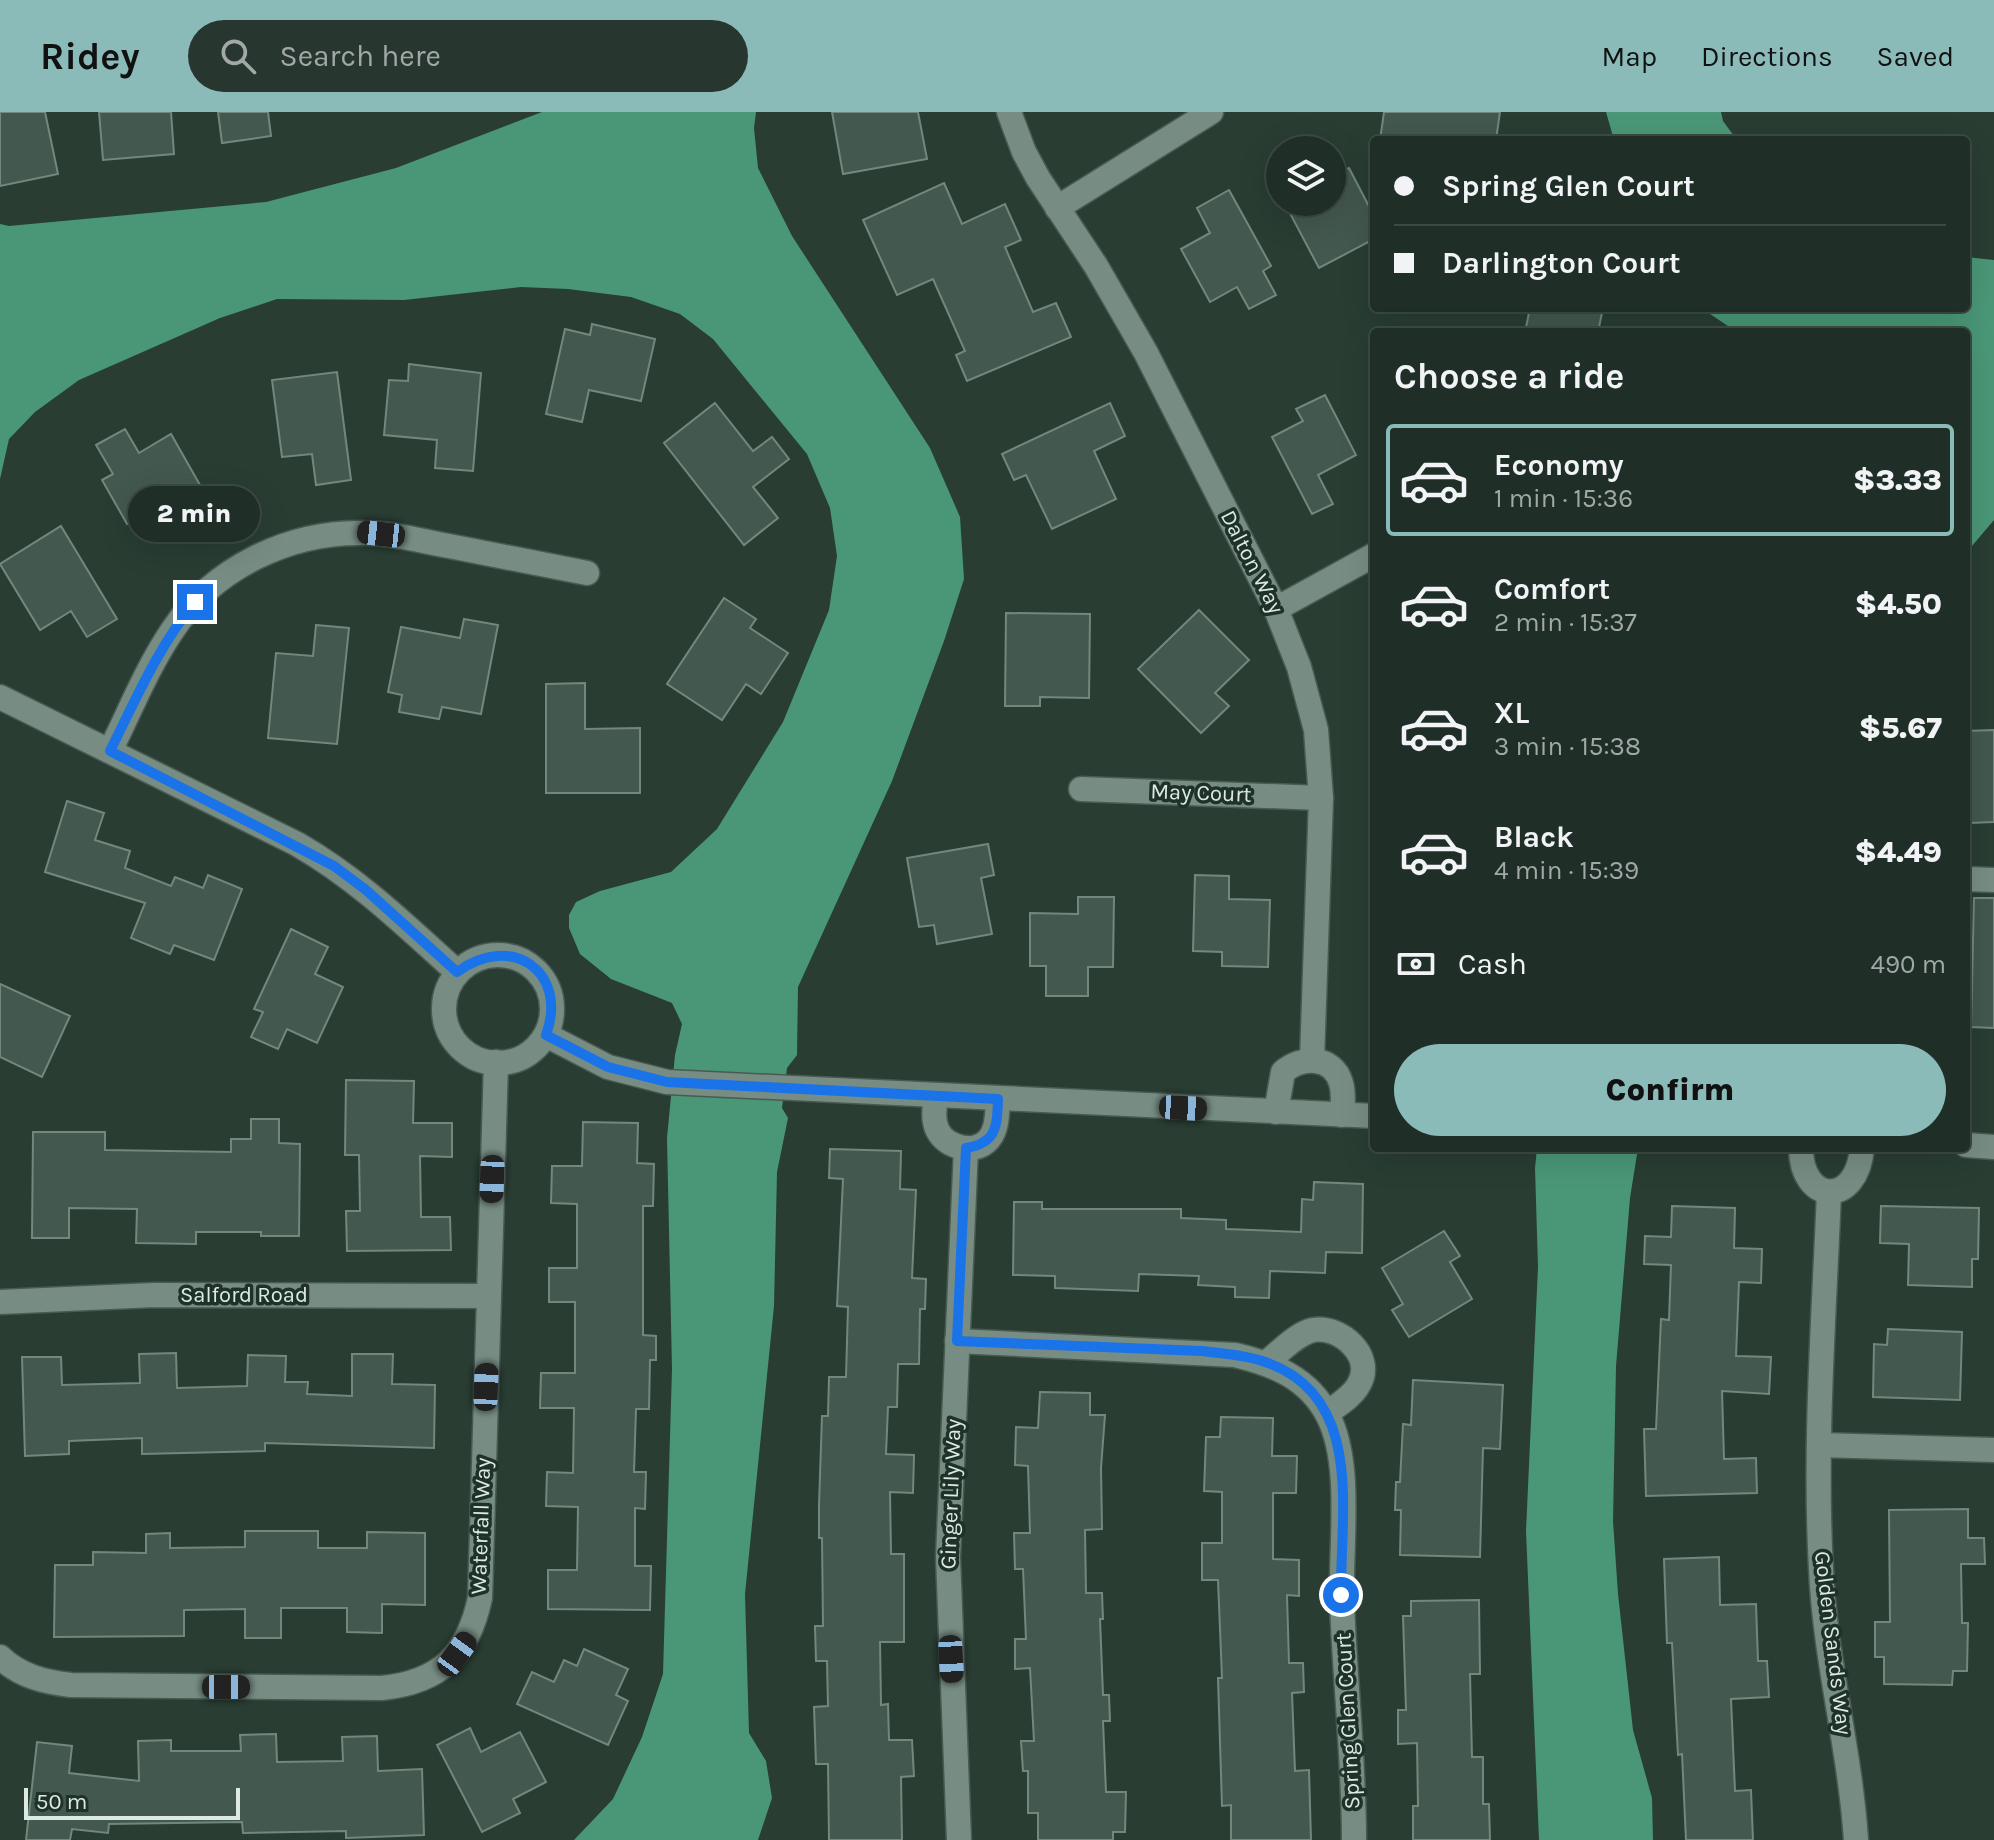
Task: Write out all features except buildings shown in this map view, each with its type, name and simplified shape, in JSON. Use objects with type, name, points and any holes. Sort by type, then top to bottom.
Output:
[{"type":"street","name":"Dalton Way","points":[[1009,112],[1024,152],[1127,318],[1276,609],[1310,699],[1316,730],[1321,798],[1312,1060]]},
{"type":"street","points":[[1057,208],[1211,112]]},
{"type":"street","points":[[110,751],[160,651],[195,602],[223,577],[289,543],[326,535],[375,534],[587,573]]},
{"type":"street","points":[[1276,609],[1370,557]]},
{"type":"street","points":[[0,697],[334,866],[366,890],[457,972]]},
{"type":"street","name":"May Court","points":[[1081,789],[1321,798]]},
{"type":"street","points":[[1970,879],[1994,880]]},
{"type":"street","points":[[492,955],[515,957],[532,966],[545,981],[552,999],[552,1018],[546,1035],[519,1059],[496,1062],[479,1059],[462,1050],[446,1025],[444,1007],[447,989],[457,972],[474,960],[492,955]]},
{"type":"street","points":[[546,1035],[608,1067],[667,1082],[1370,1116]]},
{"type":"street","points":[[1276,1112],[1283,1072],[1296,1063],[1312,1060],[1321,1062],[1337,1074],[1341,1083],[1342,1115]]},
{"type":"street","name":"Waterfall Way","points":[[0,1657],[23,1674],[46,1682],[71,1685],[382,1688],[406,1686],[427,1678],[444,1667],[467,1640],[480,1598],[496,1062]]},
{"type":"street","points":[[936,1096],[937,1131],[952,1145],[966,1148],[987,1141],[992,1134],[996,1125],[998,1099]]},
{"type":"street","points":[[1970,1145],[1994,1147]]},
{"type":"street","name":"Ginger Lily Way","points":[[959,1840],[948,1557],[966,1148]]},
{"type":"street","points":[[1801,1152],[1801,1163],[1809,1180],[1817,1188],[1829,1192],[1839,1190],[1854,1179],[1861,1152]]},
{"type":"street","name":"Golden Sands Way","points":[[1829,1192],[1819,1445],[1821,1571],[1830,1654],[1851,1778],[1856,1840]]},
{"type":"street","name":"Salford Road","points":[[0,1302],[154,1295],[488,1296]]},
{"type":"street","points":[[1267,1362],[1314,1330],[1327,1329],[1351,1342],[1362,1364],[1360,1383],[1327,1413]]},
{"type":"street","name":"Spring Glen Court","points":[[957,1341],[1235,1355],[1267,1362],[1303,1384],[1327,1413],[1335,1431],[1342,1472],[1341,1595],[1354,1780],[1354,1840]]},
{"type":"street","points":[[1819,1445],[1994,1450]]},
{"type":"shaded area","points":[[542,112],[756,112],[754,128],[758,168],[792,236],[930,448],[960,517],[964,579],[944,641],[892,781],[798,987],[797,1055],[787,1068],[782,1108],[788,1118],[777,1172],[774,1306],[745,1594],[749,1733],[766,1761],[772,1798],[758,1840],[574,1840],[613,1799],[642,1737],[663,1674],[672,1369],[667,1138],[675,1055],[682,1024],[672,1003],[611,979],[580,954],[569,928],[569,915],[576,902],[600,891],[671,872],[717,829],[783,722],[829,610],[837,556],[830,508],[807,454],[713,339],[680,314],[631,297],[521,287],[404,300],[277,299],[220,318],[79,380],[35,412],[9,439],[0,479],[0,224],[9,226],[266,202],[396,168]]},
{"type":"shaded area","points":[[1606,112],[1721,112],[1723,121],[1734,136],[1613,136]]},
{"type":"shaded area","points":[[1970,257],[1994,260],[1994,520],[1970,548],[1970,328],[1731,328],[1707,312],[1970,312]]},
{"type":"shaded area","points":[[1537,1152],[1637,1152],[1630,1198],[1616,1366],[1613,1521],[1633,1730],[1652,1798],[1653,1840],[1539,1840],[1526,1531],[1538,1267]]},
{"type":"route","points":[[195,602],[154,662],[110,751],[297,844],[334,866],[366,890],[457,972],[474,960],[492,955],[515,957],[532,966],[545,981],[552,999],[552,1018],[546,1035],[608,1067],[667,1082],[998,1099],[996,1125],[992,1134],[987,1141],[966,1148],[957,1341],[1202,1351],[1267,1362],[1285,1370],[1303,1384],[1327,1413],[1340,1451],[1341,1595]]}]
